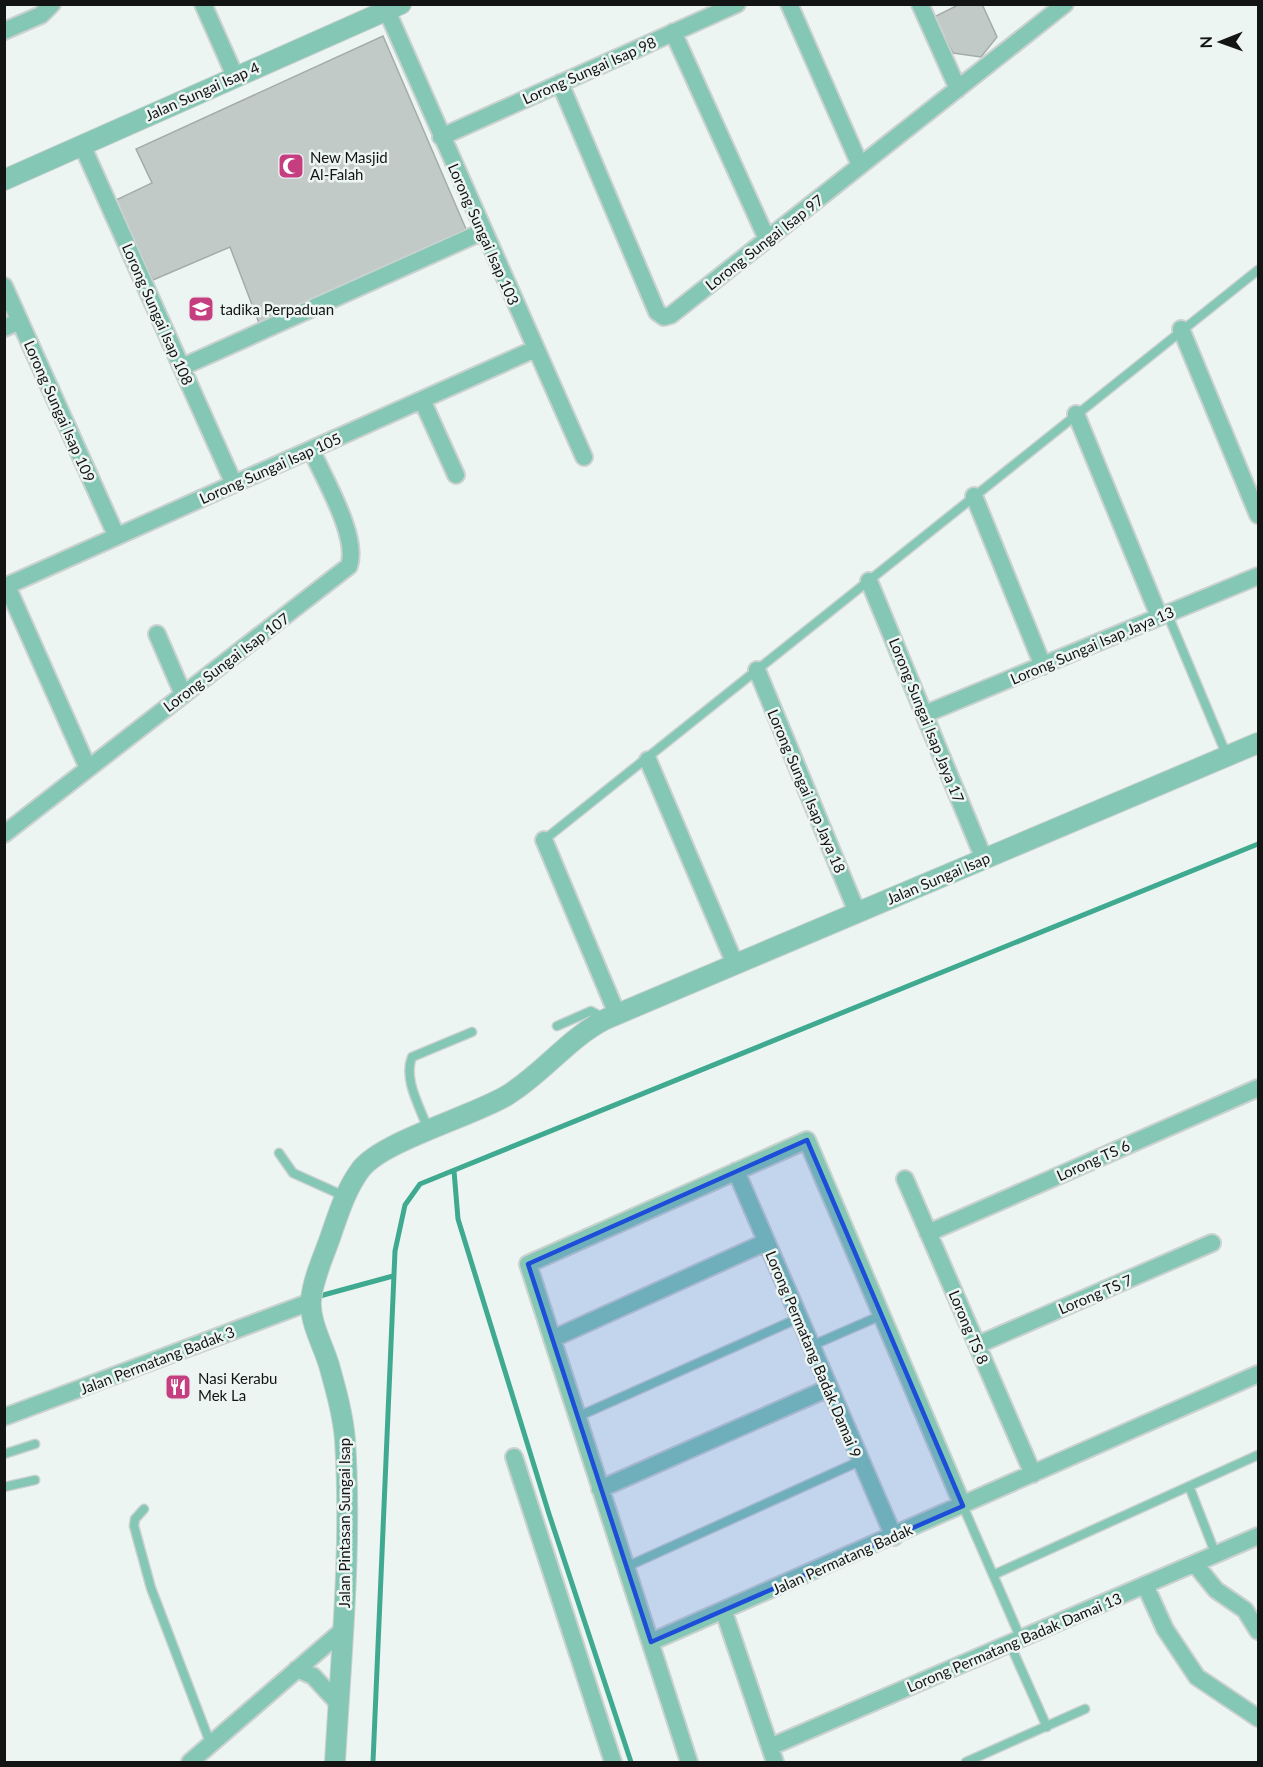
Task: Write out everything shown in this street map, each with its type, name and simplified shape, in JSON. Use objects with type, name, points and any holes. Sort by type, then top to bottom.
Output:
[{"type":"street","points":[[4,31],[41,15],[52,4]]},
{"type":"street","points":[[203,4],[235,76]]},
{"type":"street","name":"Lorong Sungai Isap 98","points":[[441,137],[737,4]]},
{"type":"street","points":[[789,4],[860,165]]},
{"type":"street","points":[[920,4],[958,89]]},
{"type":"street","name":"Lorong Sungai Isap 97","points":[[560,82],[657,312],[664,317],[671,315],[958,89],[1056,8]]},
{"type":"street","name":"Jalan Sungai Isap 4","points":[[4,180],[380,10]]},
{"type":"street","name":"Lorong Sungai Isap 103","points":[[380,10],[484,231],[584,457]]},
{"type":"street","points":[[673,32],[767,239]]},
{"type":"street","name":"Lorong Sungai Isap 108","points":[[82,145],[234,484]]},
{"type":"street","points":[[182,367],[484,231]]},
{"type":"street","name":"Lorong Sungai Isap 109","points":[[4,286],[116,536]]},
{"type":"street","points":[[4,328],[20,321]]},
{"type":"street","points":[[1181,329],[1258,515]]},
{"type":"street","name":"Lorong Sungai Isap 105","points":[[6,586],[312,451],[535,349]]},
{"type":"street","points":[[422,400],[456,475]]},
{"type":"street","points":[[1076,414],[1163,615]]},
{"type":"street","name":"Lorong Sungai Isap 107","points":[[4,834],[349,566],[352,558],[350,538],[312,451]]},
{"type":"street","points":[[974,496],[1043,666]]},
{"type":"street","name":"Lorong Sungai Isap Jaya 13","points":[[925,714],[1258,576]]},
{"type":"street","name":"Lorong Sungai Isap Jaya 17","points":[[869,581],[984,859]]},
{"type":"street","points":[[6,586],[88,768]]},
{"type":"street","points":[[157,633],[183,694]]},
{"type":"street","name":"Lorong Sungai Isap Jaya 18","points":[[757,670],[858,912]]},
{"type":"street","name":"Jalan Sungai Isap","points":[[612,1016],[1258,743]]},
{"type":"street","points":[[648,760],[735,964]]},
{"type":"street","points":[[310,1302],[346,1196],[362,1168],[376,1156],[506,1096],[534,1077],[580,1034],[612,1016],[544,840]]},
{"type":"street","name":"Lorong TS 6","points":[[928,1233],[1258,1088]]},
{"type":"street","points":[[689,1762],[528,1264],[807,1140],[963,1506]]},
{"type":"street","name":"Lorong Permatang Badak Damai 9","points":[[736,1171],[894,1537]]},
{"type":"street","name":"Lorong TS 8","points":[[905,1179],[1033,1474]]},
{"type":"street","points":[[552,1339],[766,1242]]},
{"type":"street","name":"Lorong TS 7","points":[[977,1345],[1212,1243]]},
{"type":"street","name":"Jalan Permatang Badak 3","points":[[4,1417],[310,1302]]},
{"type":"street","name":"Jalan Pintasan Sungai Isap","points":[[310,1302],[344,1427],[347,1466],[343,1630],[335,1762]]},
{"type":"street","name":"Jalan Permatang Badak","points":[[651,1642],[894,1537],[1258,1374]]},
{"type":"street","points":[[600,1489],[829,1388]]},
{"type":"street","points":[[514,1457],[614,1762]]},
{"type":"street","name":"Lorong Permatang Badak Damai 13","points":[[773,1755],[1015,1641],[1258,1536]]},
{"type":"street","points":[[1196,1564],[1216,1590],[1245,1610],[1258,1631]]},
{"type":"street","points":[[1145,1585],[1166,1629],[1197,1677],[1258,1718]]},
{"type":"street","points":[[724,1612],[773,1755]]},
{"type":"street","points":[[190,1762],[343,1630]]},
{"type":"street","points":[[297,1669],[313,1676],[338,1703]]},
{"type":"lane","points":[[544,840],[648,760],[1181,329],[1258,270]]},
{"type":"lane","points":[[1163,615],[1228,756]]},
{"type":"lane","points":[[557,1026],[591,1011],[612,1016]]},
{"type":"lane","points":[[429,1131],[409,1077],[408,1066],[412,1057],[471,1032]]},
{"type":"lane","points":[[279,1154],[293,1173],[346,1196]]},
{"type":"lane","points":[[811,1346],[882,1316]]},
{"type":"lane","points":[[577,1417],[799,1317]]},
{"type":"lane","points":[[4,1454],[35,1444]]},
{"type":"lane","points":[[993,1575],[1258,1455]]},
{"type":"lane","points":[[626,1567],[861,1461]]},
{"type":"lane","points":[[4,1487],[35,1480]]},
{"type":"lane","points":[[1189,1486],[1216,1555]]},
{"type":"lane","points":[[963,1506],[993,1575],[1047,1727]]},
{"type":"lane","points":[[144,1509],[135,1519],[134,1526],[151,1588],[211,1745]]},
{"type":"lane","points":[[966,1762],[1085,1710]]},
{"type":"highlighted area","points":[[807,1140],[963,1506],[651,1642],[528,1264]]},
{"type":"building","points":[[960,4],[982,4],[997,37],[981,57],[953,53],[934,17]]},
{"type":"building","name":"New Masjid Al-Falah","points":[[383,36],[466,229],[259,323],[230,247],[153,280],[116,200],[152,183],[136,149]]},
{"type":"waterway","points":[[373,1762],[395,1251],[405,1205],[420,1184],[1258,844]]},
{"type":"waterway","points":[[454,1171],[458,1219],[549,1514],[631,1762]]},
{"type":"waterway","points":[[316,1297],[393,1276]]},
{"type":"place","name":"New Masjid Al-Falah","points":[[291,166]]},
{"type":"place","name":"tadika Perpaduan","points":[[201,309]]},
{"type":"place","name":"Nasi Kerabu Mek La","points":[[178,1387]]}]
